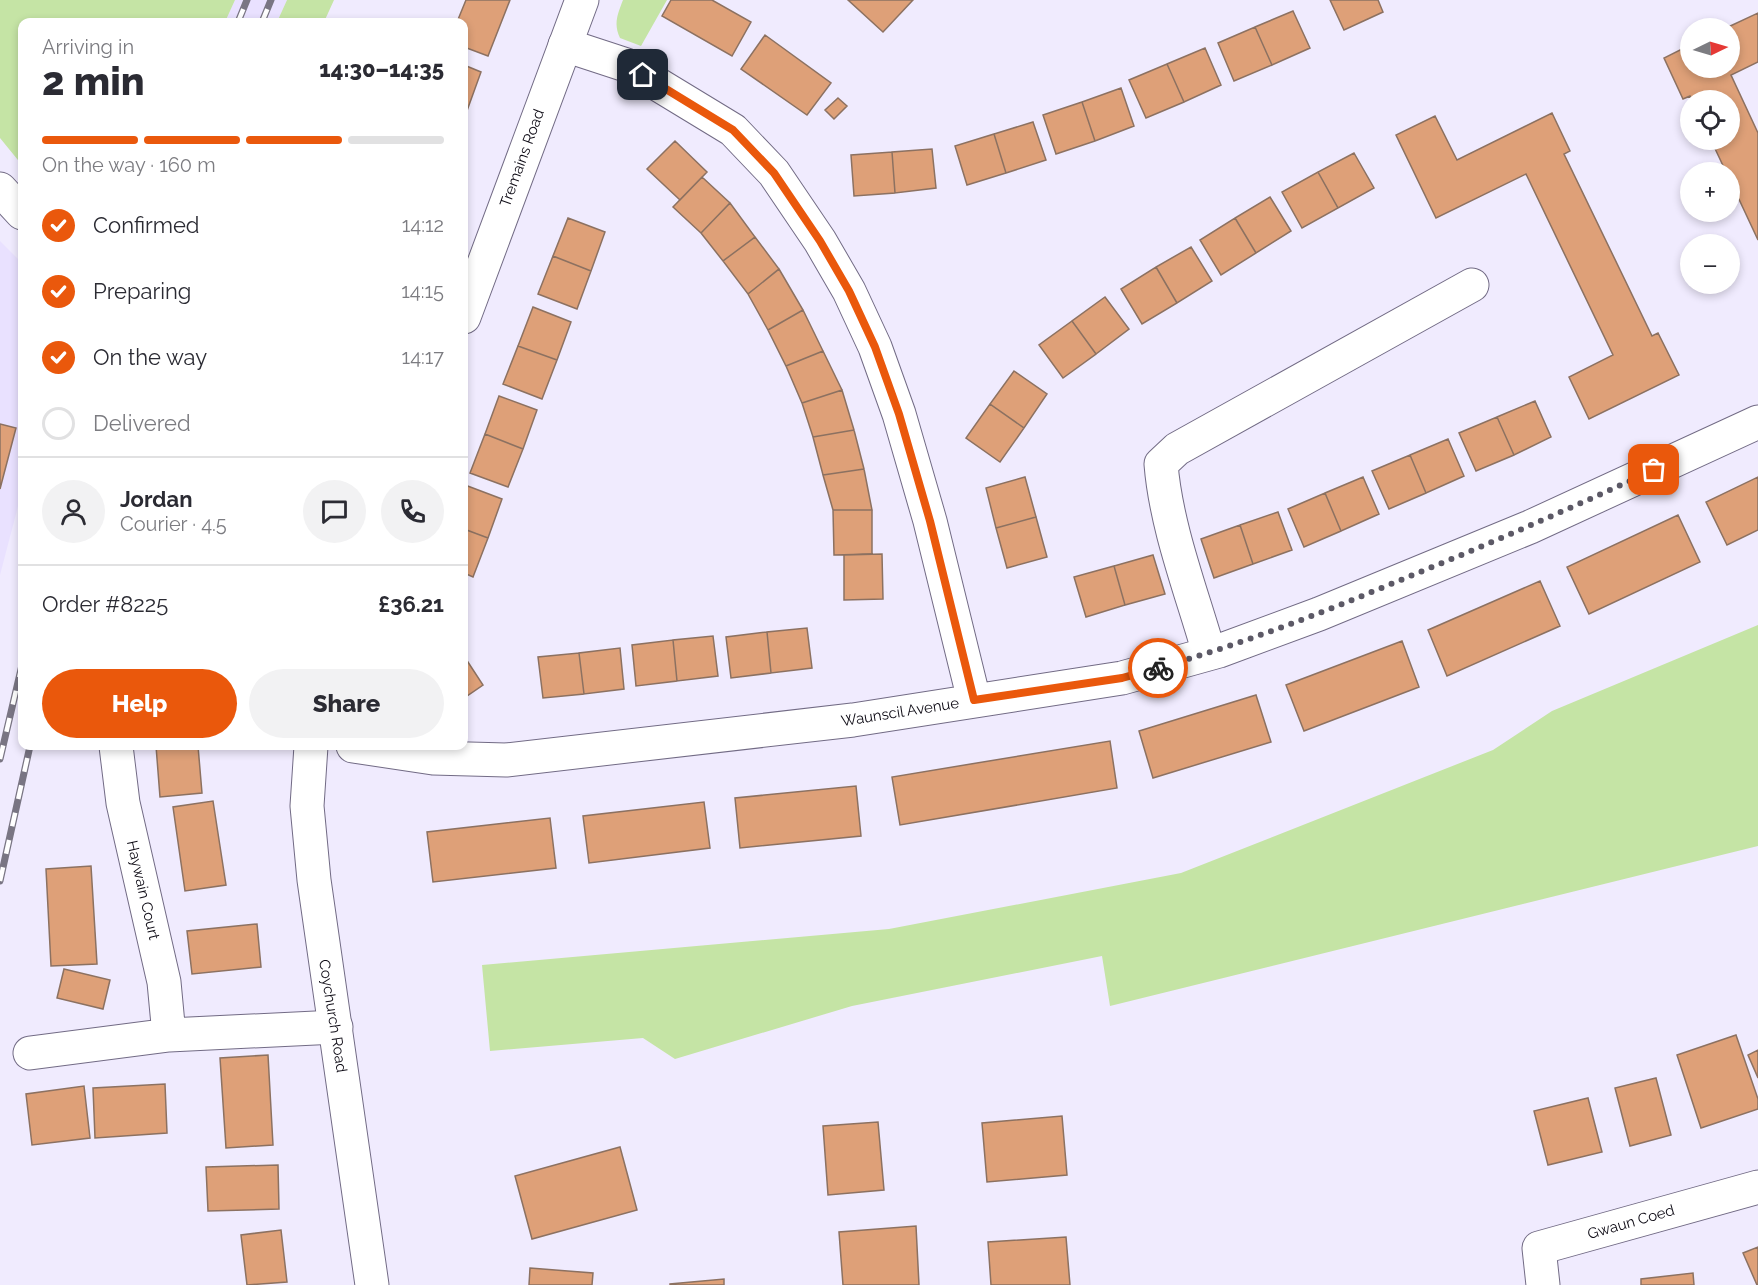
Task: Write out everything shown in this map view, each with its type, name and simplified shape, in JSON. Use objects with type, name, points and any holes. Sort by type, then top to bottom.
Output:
[{"type":"street","name":"Tremains Road","points":[[468,306],[582,0]]},
{"type":"street","points":[[565,45],[626,64],[733,130],[774,173],[820,241],[854,301],[875,347],[899,414],[930,521],[974,700]]},
{"type":"street","points":[[0,189],[18,209]]},
{"type":"street","points":[[1209,653],[1175,537],[1163,484],[1161,464],[1177,448],[1472,285]]},
{"type":"street","name":"Waunscil Avenue","points":[[380,750],[433,758],[506,760],[853,720],[1122,678],[1209,653],[1319,614],[1530,527],[1758,422]]},
{"type":"street","name":"Haywain Court","points":[[116,750],[123,803],[164,982],[169,1035]]},
{"type":"street","name":"Coychurch Road","points":[[311,750],[307,806],[323,949],[372,1285]]},
{"type":"street","points":[[30,1053],[169,1035],[336,1027]]},
{"type":"street","name":"Gwaun Coed","points":[[1543,1285],[1539,1248],[1758,1187]]},
{"type":"shaded area","points":[[235,0],[287,0],[279,18],[227,18]]},
{"type":"shaded area","points":[[0,241],[18,259],[18,506],[0,575]]},
{"type":"green space","points":[[0,0],[235,0],[227,18],[18,18],[18,160],[0,138]]},
{"type":"green space","points":[[287,0],[334,0],[326,18],[279,18]]},
{"type":"green space","points":[[623,0],[667,0],[641,46],[620,38],[618,33],[617,19]]},
{"type":"green space","points":[[1758,625],[1758,846],[1110,1006],[1102,956],[852,1006],[675,1059],[643,1038],[490,1051],[482,965],[889,929],[1181,873],[1493,750],[1552,711]]},
{"type":"building","points":[[466,0],[510,0],[488,56],[468,48],[468,18],[459,18]]},
{"type":"building","points":[[671,0],[712,0],[751,22],[732,56],[662,16]]},
{"type":"building","points":[[848,0],[913,0],[883,32]]},
{"type":"building","points":[[1330,0],[1378,0],[1383,12],[1344,30]]},
{"type":"building","points":[[1293,11],[1310,48],[1272,65],[1255,27]]},
{"type":"building","points":[[1758,13],[1758,62],[1740,71],[1740,21]]},
{"type":"building","points":[[1255,27],[1272,65],[1234,81],[1218,43]]},
{"type":"building","points":[[765,35],[831,83],[807,115],[741,69]]},
{"type":"building","points":[[1205,48],[1221,85],[1184,102],[1167,64]]},
{"type":"building","points":[[1680,50],[1680,78],[1732,78],[1738,90],[1680,90],[1680,93],[1664,58]]},
{"type":"building","points":[[1167,64],[1184,102],[1146,118],[1129,80]]},
{"type":"building","points":[[468,67],[481,72],[468,108]]},
{"type":"building","points":[[1121,88],[1134,126],[1095,141],[1082,102]]},
{"type":"building","points":[[1740,94],[1758,133],[1758,240],[1740,201],[1740,162],[1721,162],[1716,150],[1740,150]]},
{"type":"building","points":[[838,98],[847,106],[834,119],[825,110]]},
{"type":"building","points":[[1082,102],[1095,141],[1056,154],[1043,115]]},
{"type":"building","points":[[1552,113],[1570,151],[1564,154],[1652,336],[1658,333],[1679,375],[1589,419],[1569,377],[1613,355],[1526,174],[1436,218],[1396,135],[1435,116],[1457,160]]},
{"type":"building","points":[[1033,122],[1046,160],[1006,173],[994,134]]},
{"type":"building","points":[[994,134],[1006,173],[967,185],[955,146]]},
{"type":"building","points":[[675,141],[707,172],[680,200],[647,169]]},
{"type":"building","points":[[932,149],[936,188],[895,193],[892,152]]},
{"type":"building","points":[[892,152],[895,193],[854,196],[851,155]]},
{"type":"building","points":[[1354,153],[1374,188],[1338,208],[1318,172]]},
{"type":"building","points":[[1318,172],[1338,208],[1302,228],[1282,192]]},
{"type":"building","points":[[702,177],[730,203],[701,233],[673,207]]},
{"type":"building","points":[[1270,197],[1291,231],[1256,253],[1235,218]]},
{"type":"building","points":[[730,203],[755,237],[723,261],[701,233]]},
{"type":"building","points":[[568,218],[605,232],[591,271],[553,256]]},
{"type":"building","points":[[1235,218],[1256,253],[1221,275],[1200,240]]},
{"type":"building","points":[[755,237],[779,269],[748,294],[723,261]]},
{"type":"building","points":[[1191,247],[1212,281],[1177,303],[1156,267]]},
{"type":"building","points":[[553,256],[591,271],[577,309],[538,294]]},
{"type":"building","points":[[1156,267],[1177,303],[1142,324],[1121,289]]},
{"type":"building","points":[[779,269],[803,310],[768,330],[748,294]]},
{"type":"building","points":[[1105,297],[1129,329],[1096,354],[1072,321]]},
{"type":"building","points":[[533,307],[571,322],[557,360],[518,346]]},
{"type":"building","points":[[803,310],[823,351],[786,366],[768,330]]},
{"type":"building","points":[[1072,321],[1096,354],[1063,378],[1039,345]]},
{"type":"building","points":[[518,346],[557,360],[542,399],[503,384]]},
{"type":"building","points":[[823,351],[842,390],[802,403],[786,366]]},
{"type":"building","points":[[1014,371],[1047,394],[1024,428],[990,404]]},
{"type":"building","points":[[842,390],[854,430],[813,437],[802,403]]},
{"type":"building","points":[[499,396],[537,410],[523,449],[485,434]]},
{"type":"building","points":[[1535,401],[1551,437],[1514,455],[1497,417]]},
{"type":"building","points":[[990,404],[1024,428],[1000,462],[966,438]]},
{"type":"building","points":[[1497,417],[1514,455],[1476,471],[1459,433]]},
{"type":"building","points":[[0,424],[16,428],[0,489]]},
{"type":"building","points":[[854,430],[864,469],[823,475],[813,437]]},
{"type":"building","points":[[485,434],[523,449],[508,487],[470,473]]},
{"type":"building","points":[[1448,439],[1464,476],[1426,493],[1410,455]]},
{"type":"building","points":[[1410,455],[1426,493],[1389,509],[1372,471]]},
{"type":"building","points":[[864,469],[872,510],[833,510],[823,475]]},
{"type":"building","points":[[1025,477],[1036,517],[996,528],[986,488]]},
{"type":"building","points":[[1363,477],[1379,514],[1341,531],[1325,493]]},
{"type":"building","points":[[1758,477],[1758,530],[1727,545],[1706,502]]},
{"type":"building","points":[[468,486],[502,499],[488,538],[468,530]]},
{"type":"building","points":[[1325,493],[1341,531],[1304,547],[1288,509]]},
{"type":"building","points":[[833,510],[872,510],[872,554],[834,555]]},
{"type":"building","points":[[1278,512],[1292,550],[1253,564],[1240,525]]},
{"type":"building","points":[[1678,515],[1700,562],[1589,614],[1567,567]]},
{"type":"building","points":[[1036,517],[1047,557],[1007,568],[996,528]]},
{"type":"building","points":[[1240,525],[1253,564],[1214,578],[1201,539]]},
{"type":"building","points":[[468,530],[488,538],[473,577],[468,575]]},
{"type":"building","points":[[882,554],[883,599],[844,600],[844,555]]},
{"type":"building","points":[[1153,555],[1165,594],[1125,605],[1114,566]]},
{"type":"building","points":[[1114,566],[1125,605],[1086,617],[1074,577]]},
{"type":"building","points":[[1540,581],[1560,626],[1447,676],[1428,630]]},
{"type":"building","points":[[807,628],[812,668],[771,673],[767,632]]},
{"type":"building","points":[[767,632],[771,673],[731,678],[726,637]]},
{"type":"building","points":[[713,636],[718,676],[677,681],[673,640]]},
{"type":"building","points":[[673,640],[677,681],[636,686],[632,645]]},
{"type":"building","points":[[1402,641],[1419,687],[1304,731],[1286,685]]},
{"type":"building","points":[[620,648],[624,689],[584,694],[579,653]]},
{"type":"building","points":[[579,653],[584,694],[543,698],[538,657]]},
{"type":"building","points":[[468,662],[483,685],[468,695]]},
{"type":"building","points":[[1256,695],[1271,742],[1153,778],[1139,731]]},
{"type":"building","points":[[1110,741],[1117,788],[900,825],[892,777]]},
{"type":"building","points":[[156,750],[198,750],[202,793],[160,797]]},
{"type":"building","points":[[856,786],[861,836],[740,848],[735,798]]},
{"type":"building","points":[[213,801],[226,885],[185,891],[173,807]]},
{"type":"building","points":[[704,802],[710,848],[589,863],[583,816]]},
{"type":"building","points":[[550,818],[556,868],[433,882],[427,832]]},
{"type":"building","points":[[91,866],[97,964],[51,966],[46,869]]},
{"type":"building","points":[[257,924],[261,967],[192,974],[187,931]]},
{"type":"building","points":[[64,969],[110,980],[103,1009],[57,998]]},
{"type":"building","points":[[1736,1035],[1758,1099],[1758,1109],[1701,1128],[1677,1055]]},
{"type":"building","points":[[1758,1050],[1758,1078],[1748,1055]]},
{"type":"building","points":[[268,1055],[273,1145],[226,1148],[220,1058]]},
{"type":"building","points":[[1656,1078],[1671,1135],[1630,1146],[1615,1088]]},
{"type":"building","points":[[165,1084],[167,1133],[95,1138],[93,1088]]},
{"type":"building","points":[[84,1086],[90,1138],[32,1145],[26,1094]]},
{"type":"building","points":[[1588,1098],[1602,1152],[1548,1165],[1534,1111]]},
{"type":"building","points":[[1062,1116],[1067,1175],[987,1182],[982,1123]]},
{"type":"building","points":[[878,1122],[884,1190],[828,1195],[823,1126]]},
{"type":"building","points":[[620,1147],[637,1210],[532,1239],[515,1176]]},
{"type":"building","points":[[278,1165],[279,1209],[208,1211],[206,1167]]},
{"type":"building","points":[[916,1226],[919,1285],[843,1285],[839,1232]]},
{"type":"building","points":[[281,1230],[287,1282],[247,1285],[241,1235]]},
{"type":"building","points":[[1066,1237],[1070,1285],[991,1285],[988,1242]]},
{"type":"building","points":[[1758,1247],[1758,1285],[1757,1285],[1743,1253]]},
{"type":"building","points":[[530,1268],[593,1273],[592,1285],[529,1285]]},
{"type":"building","points":[[1693,1273],[1694,1285],[1641,1285],[1641,1279]]},
{"type":"building","points":[[724,1279],[724,1285],[670,1285],[670,1284]]},
{"type":"railway","points":[[240,18],[247,0]]},
{"type":"railway","points":[[264,18],[271,0]]},
{"type":"railway","points":[[0,759],[18,682]]},
{"type":"railway","points":[[0,881],[29,750]]},
{"type":"way so far","points":[[1158,668],[1219,651],[1319,614],[1530,527],[1654,470]]},
{"type":"route","points":[[643,75],[733,130],[774,173],[820,241],[849,291],[875,347],[899,414],[930,521],[974,700],[1122,678],[1158,668]]}]
